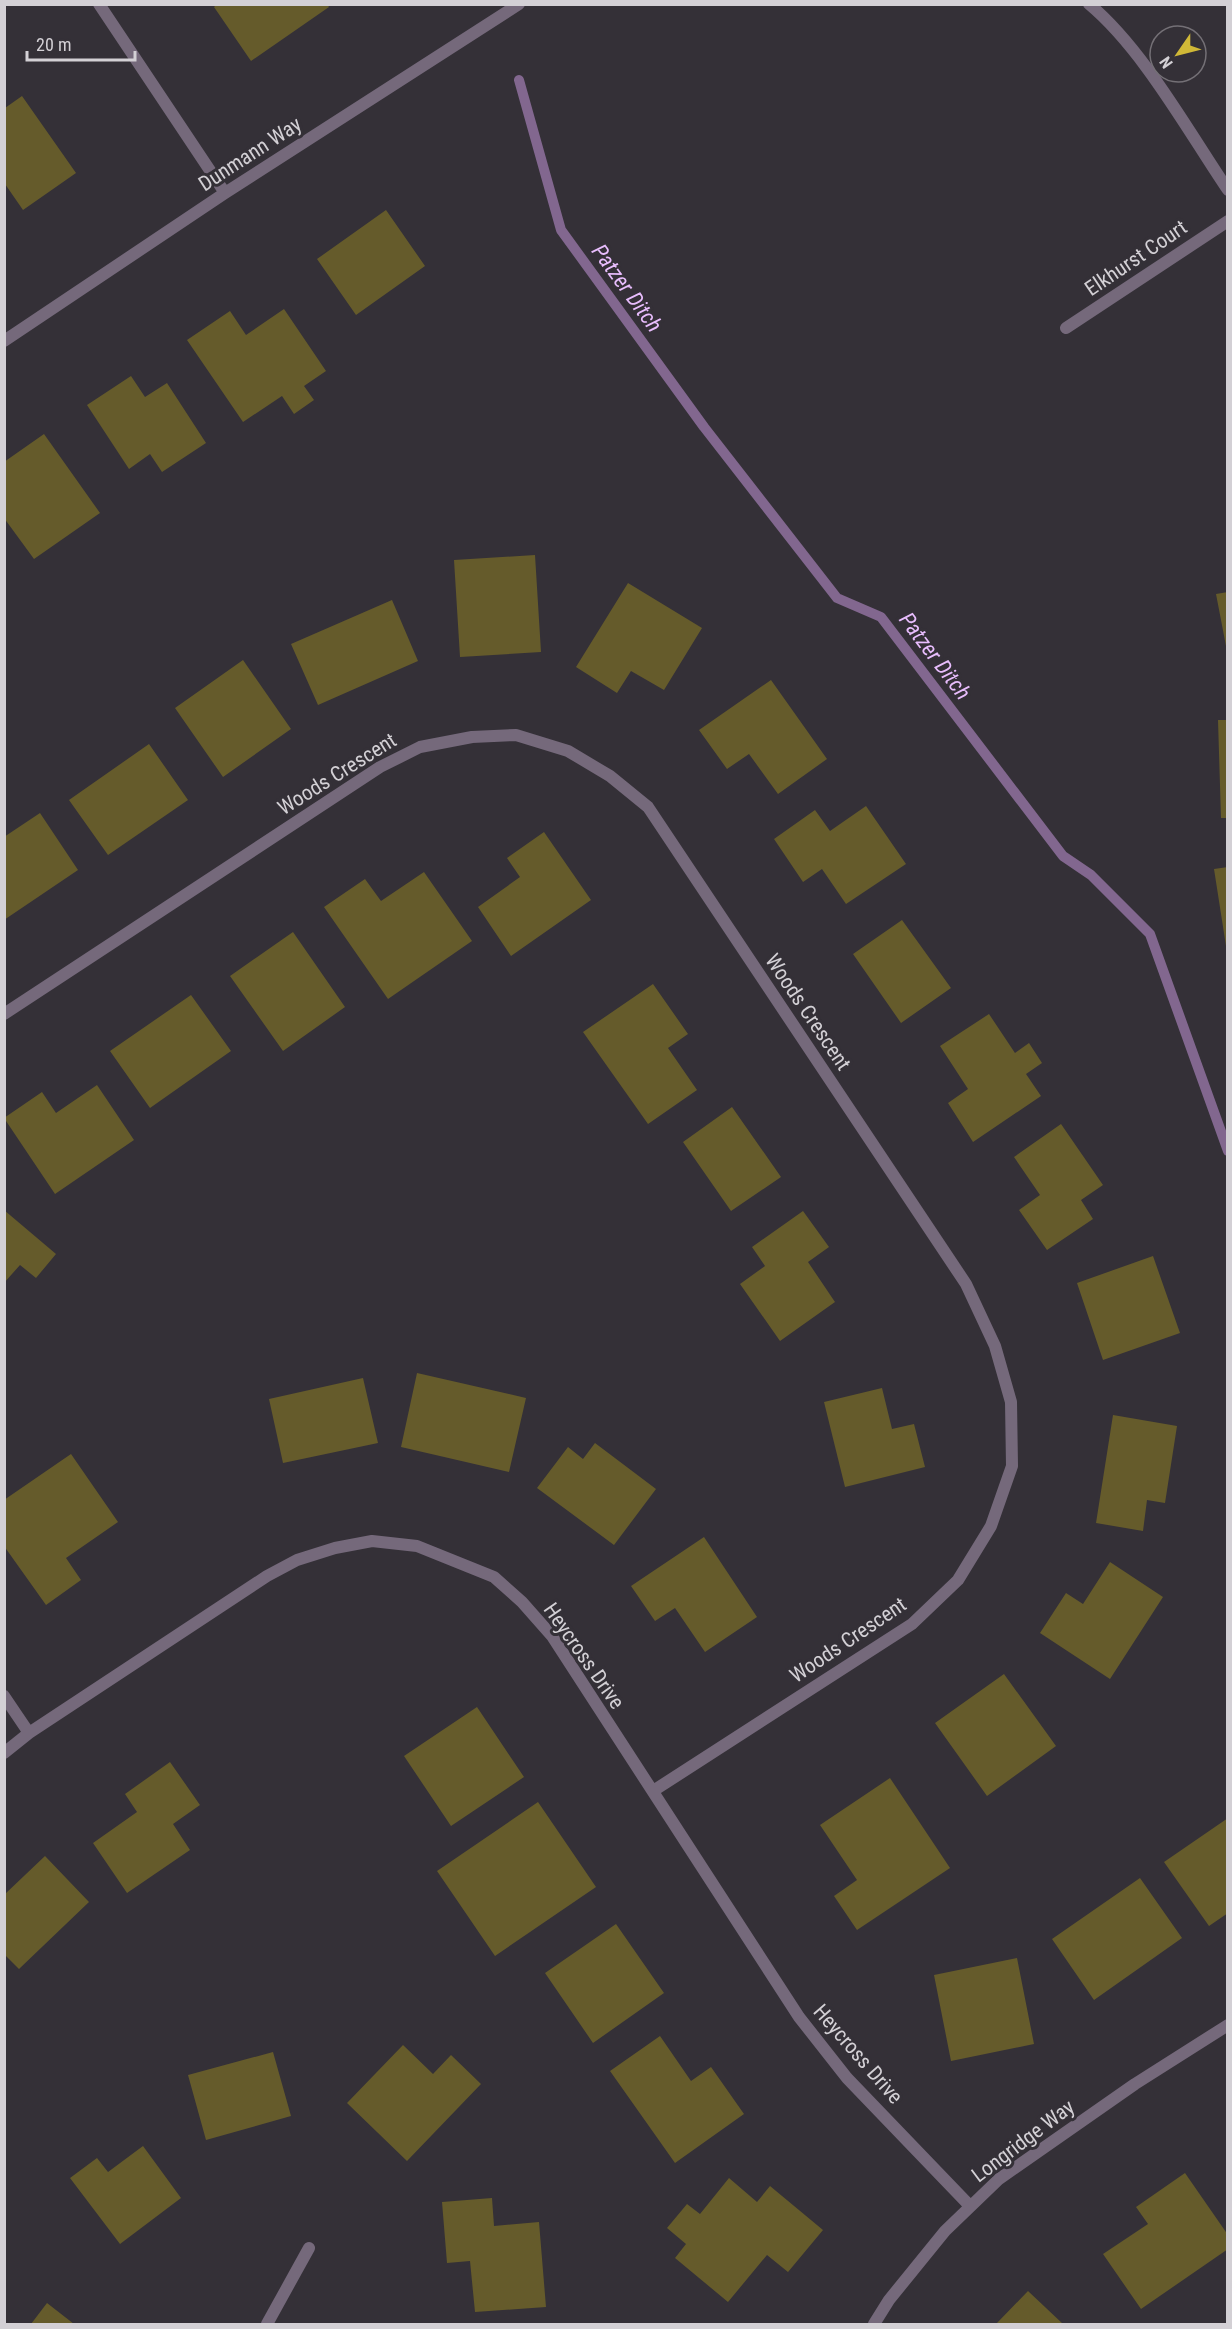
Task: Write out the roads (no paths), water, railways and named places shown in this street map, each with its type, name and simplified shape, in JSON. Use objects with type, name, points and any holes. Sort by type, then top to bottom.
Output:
[{"type":"street","points":[[99,4],[225,194]]},
{"type":"street","name":"Dunmann Way","points":[[4,341],[225,194],[519,4]]},
{"type":"street","points":[[1089,4],[1108,21],[1150,74],[1227,190]]},
{"type":"street","name":"Elkhurst Court","points":[[1066,328],[1227,220]]},
{"type":"street","name":"Woods Crescent","points":[[4,1014],[380,767],[420,747],[472,737],[516,735],[568,751],[610,776],[648,807],[966,1284],[995,1346],[1011,1402],[1012,1466],[991,1526],[958,1580],[912,1624],[653,1791]]},
{"type":"street","name":"Heycross Drive","points":[[4,1753],[29,1733],[267,1576],[297,1560],[335,1548],[372,1541],[417,1546],[494,1577],[522,1602],[552,1636],[799,2017],[847,2078],[970,2206]]},
{"type":"street","points":[[4,1696],[29,1733]]},
{"type":"street","name":"Longridge Way","points":[[874,2325],[896,2292],[945,2231],[999,2179],[1135,2084],[1227,2025]]},
{"type":"street","points":[[267,2325],[309,2248]]},
{"type":"waterway","name":"Patzer Ditch","points":[[519,80],[561,230],[704,427],[837,598],[881,617],[1063,856],[1091,875],[1150,934],[1228,1151]]}]
